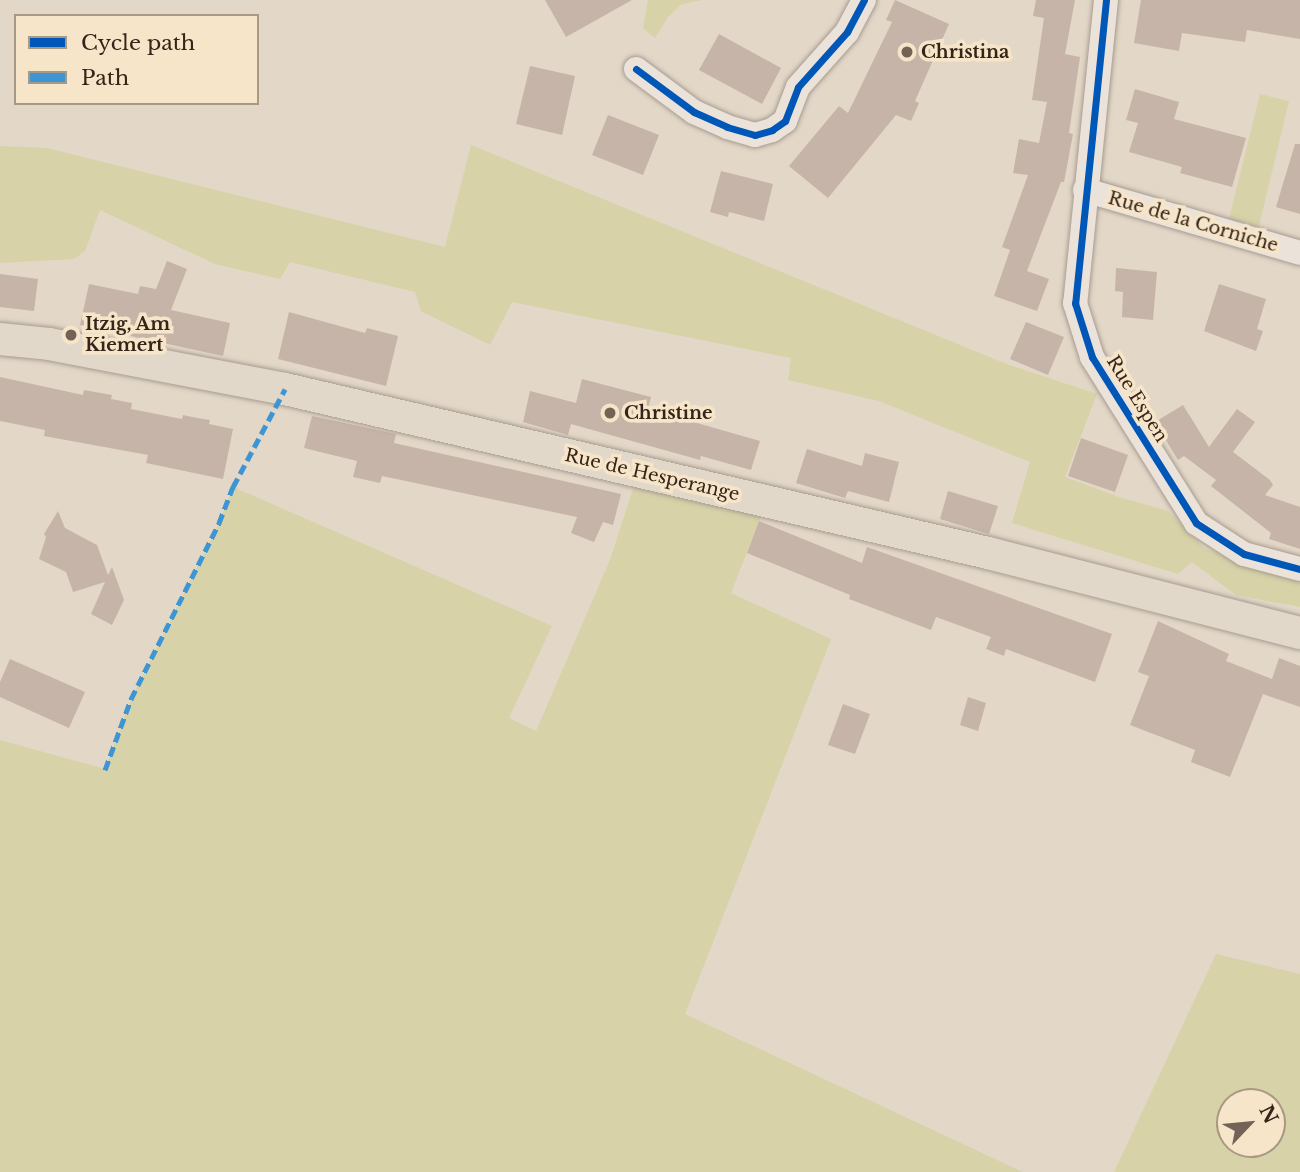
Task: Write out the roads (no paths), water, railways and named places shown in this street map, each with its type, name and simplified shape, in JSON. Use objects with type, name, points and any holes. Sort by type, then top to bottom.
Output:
[{"type":"main road","name":"Rue de Hesperange","points":[[0,339],[49,344],[285,389],[988,553],[1300,633]]},
{"type":"street","points":[[636,69],[694,112],[727,127],[755,135],[772,130],[785,121],[798,87],[847,33],[864,0]]},
{"type":"street","name":"Rue Espen","points":[[1106,0],[1075,303],[1092,357],[1196,523],[1244,554],[1300,569]]},
{"type":"street","name":"Rue de la Corniche","points":[[1085,190],[1300,253]]},
{"type":"place","name":"Christina","points":[[907,52]]},
{"type":"place","name":"Itzig, Am Kiemert","points":[[71,335]]},
{"type":"place","name":"Christine","points":[[610,413]]}]
